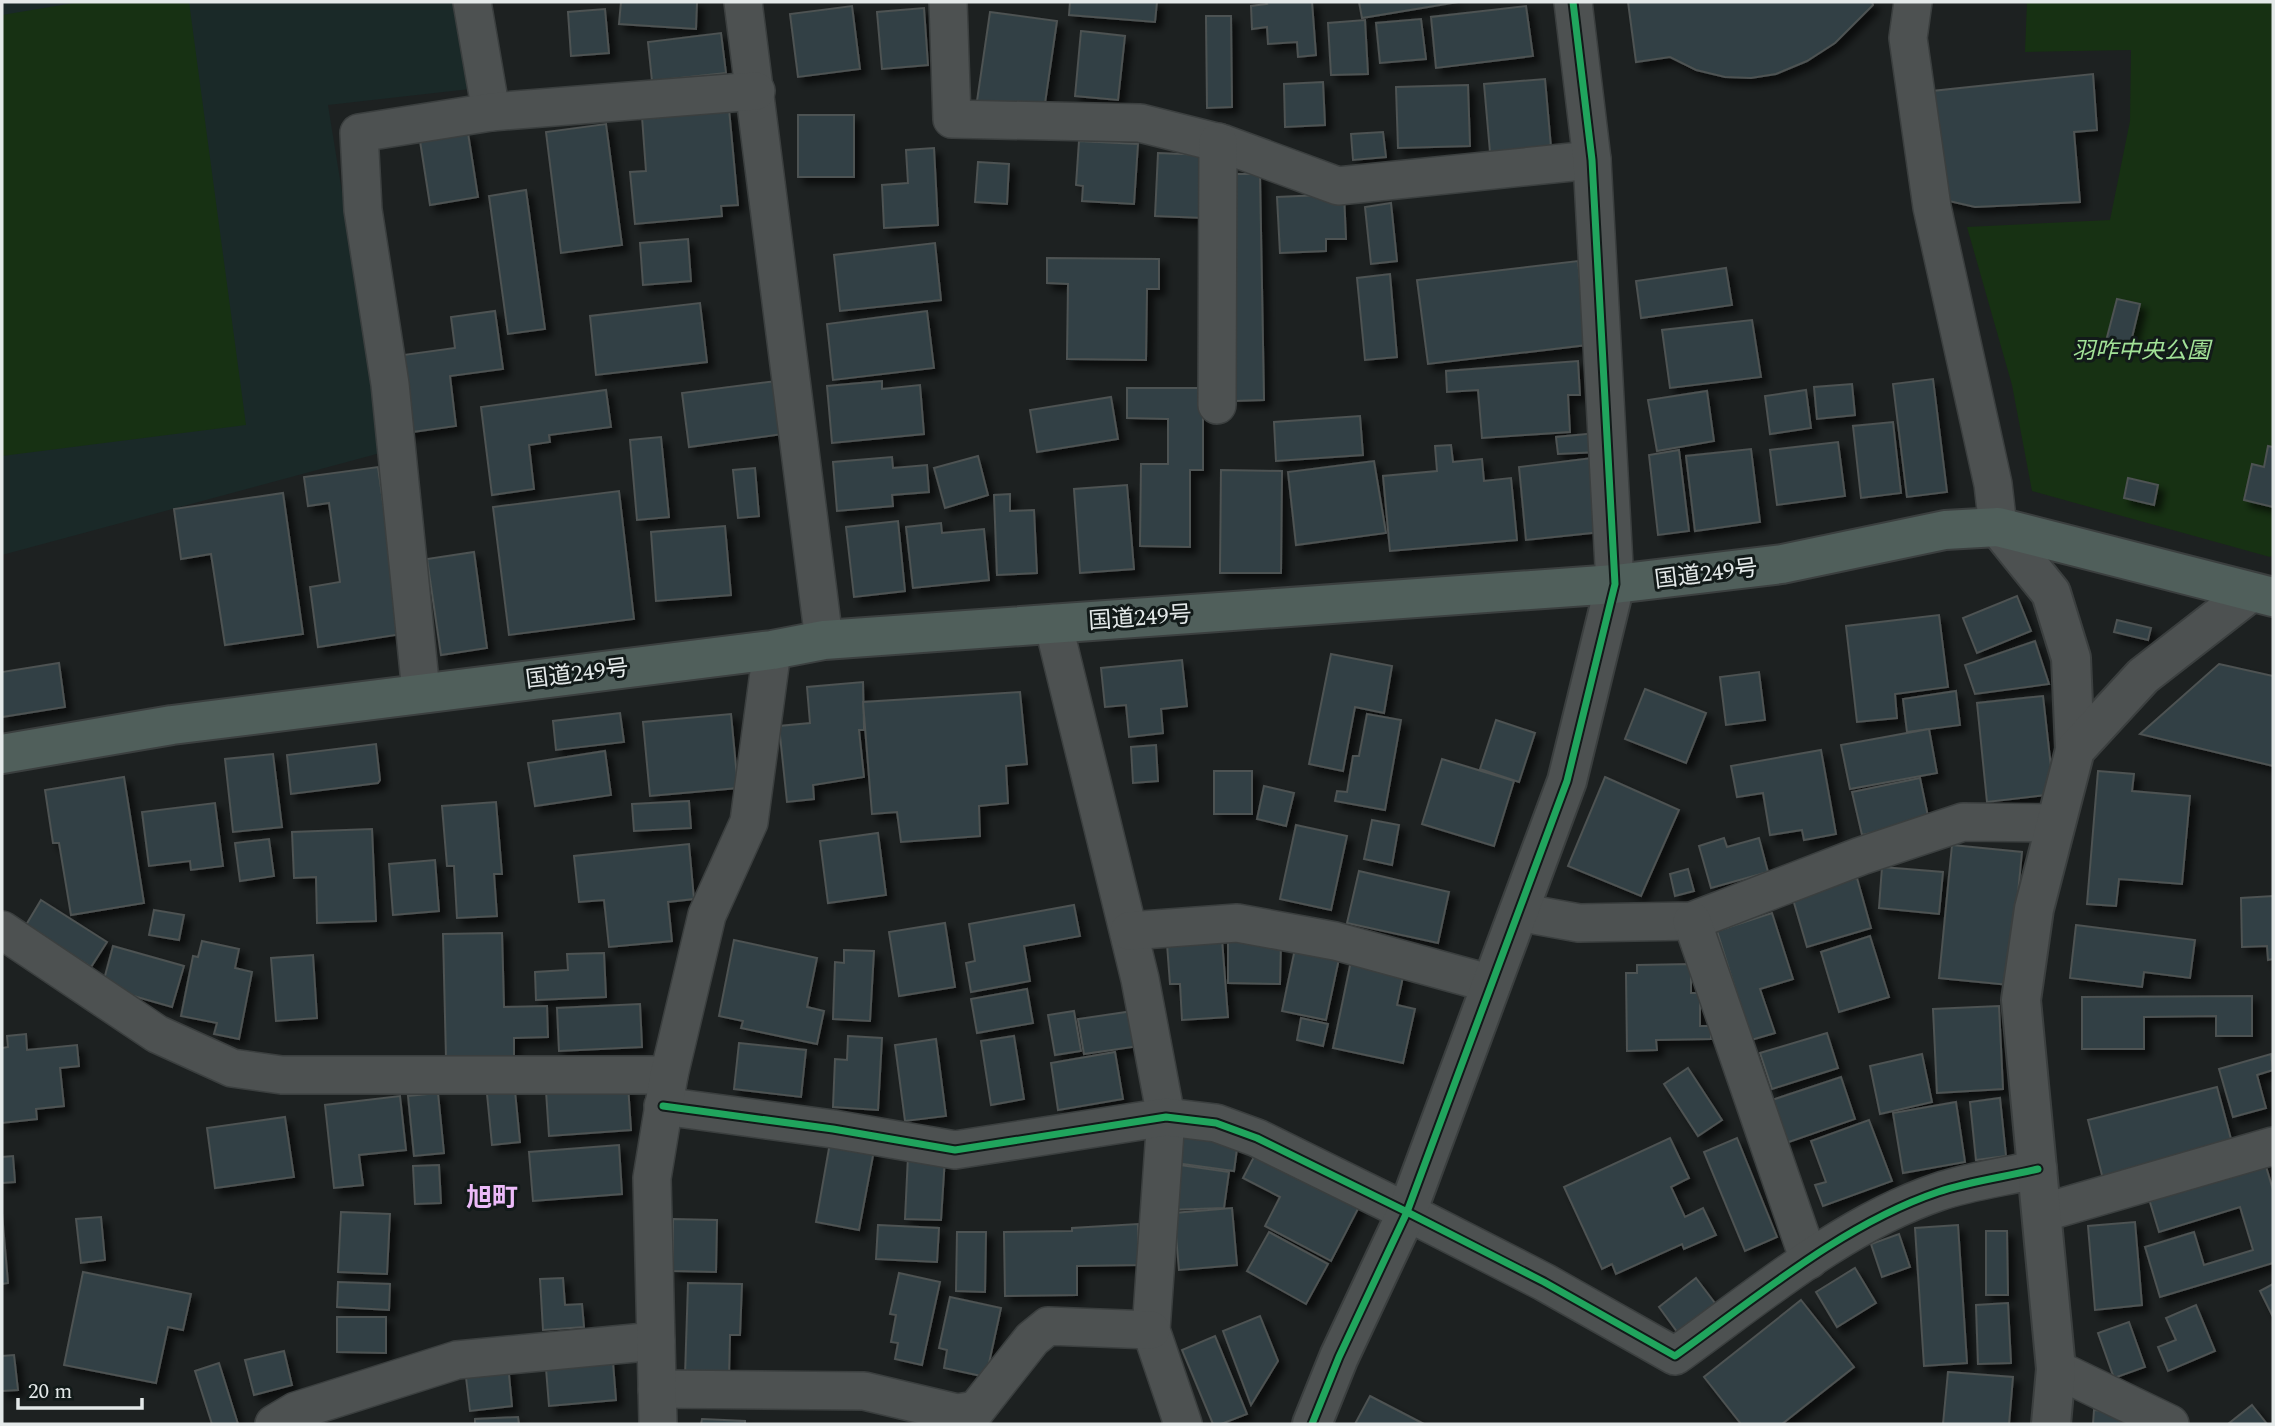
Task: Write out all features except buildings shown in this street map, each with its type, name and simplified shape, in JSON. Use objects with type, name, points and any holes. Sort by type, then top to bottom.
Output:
[{"type":"highway","name":"国道249号","points":[[2,754],[172,725],[772,650],[824,640],[1615,584],[1782,564],[1945,530],[1998,527],[2266,590]]},
{"type":"street","points":[[471,2],[491,112]]},
{"type":"street","points":[[743,2],[824,640]]},
{"type":"street","points":[[947,2],[952,119],[1140,123],[1218,142],[1338,186],[1592,160]]},
{"type":"street","points":[[1312,1424],[1339,1357],[1407,1212],[1567,781],[1615,584],[1592,160],[1573,2]]},
{"type":"street","points":[[1913,2],[1908,38],[1932,207],[1993,484],[1998,527],[2050,593],[2071,658],[2075,750],[2034,909],[2021,1000],[2056,1369],[2051,1424]]},
{"type":"street","points":[[421,692],[390,384],[363,210],[359,133],[491,112],[756,91]]},
{"type":"street","points":[[1217,405],[1218,142]]},
{"type":"street","points":[[2075,750],[2143,676],[2266,590]]},
{"type":"street","points":[[1053,623],[1129,931],[1166,1116],[1151,1329],[1183,1424]]},
{"type":"street","points":[[658,1424],[652,1178],[666,1091],[708,915],[749,822],[772,650]]},
{"type":"street","points":[[1518,912],[1579,923],[1692,921],[1861,856],[1963,822],[2056,823]]},
{"type":"street","points":[[1692,921],[1809,1260]]},
{"type":"street","points":[[1129,931],[1237,923],[1335,941],[1492,984]]},
{"type":"street","points":[[2,930],[157,1034],[232,1068],[282,1075],[666,1091],[833,1129],[955,1150],[1166,1116],[1216,1123],[1257,1138],[1407,1212],[1544,1282],[1675,1356],[1809,1260],[1900,1207],[1940,1191],[2038,1169]]},
{"type":"street","points":[[2042,1213],[2273,1146]]},
{"type":"street","points":[[657,1389],[864,1391],[957,1413],[976,1410],[1032,1339],[1048,1326],[1151,1329]]},
{"type":"street","points":[[274,1424],[296,1411],[457,1360],[656,1341]]},
{"type":"street","points":[[2056,1369],[2170,1424]]},
{"type":"shaded area","points":[[2,2],[454,2],[470,89],[328,105],[384,452],[2,555]]},
{"type":"green space","points":[[80,2],[189,2],[246,425],[2,456],[2,15]]},
{"type":"green space","name":"羽咋中央公園","points":[[2027,2],[2273,2],[2273,555],[2270,557],[2032,491],[2012,385],[1967,227],[2110,220],[2130,121],[2131,50],[2025,52]]},
{"type":"cycle path","points":[[1312,1424],[1339,1357],[1407,1212],[1567,781],[1615,584],[1592,160],[1573,2]]},
{"type":"cycle path","points":[[663,1106],[833,1129],[955,1150],[1166,1117],[1216,1123],[1257,1138],[1407,1212],[1544,1282],[1675,1356],[1801,1264],[1868,1223],[1938,1192],[2038,1169]]},
{"type":"district","name":"旭町","points":[[492,1197]]}]
